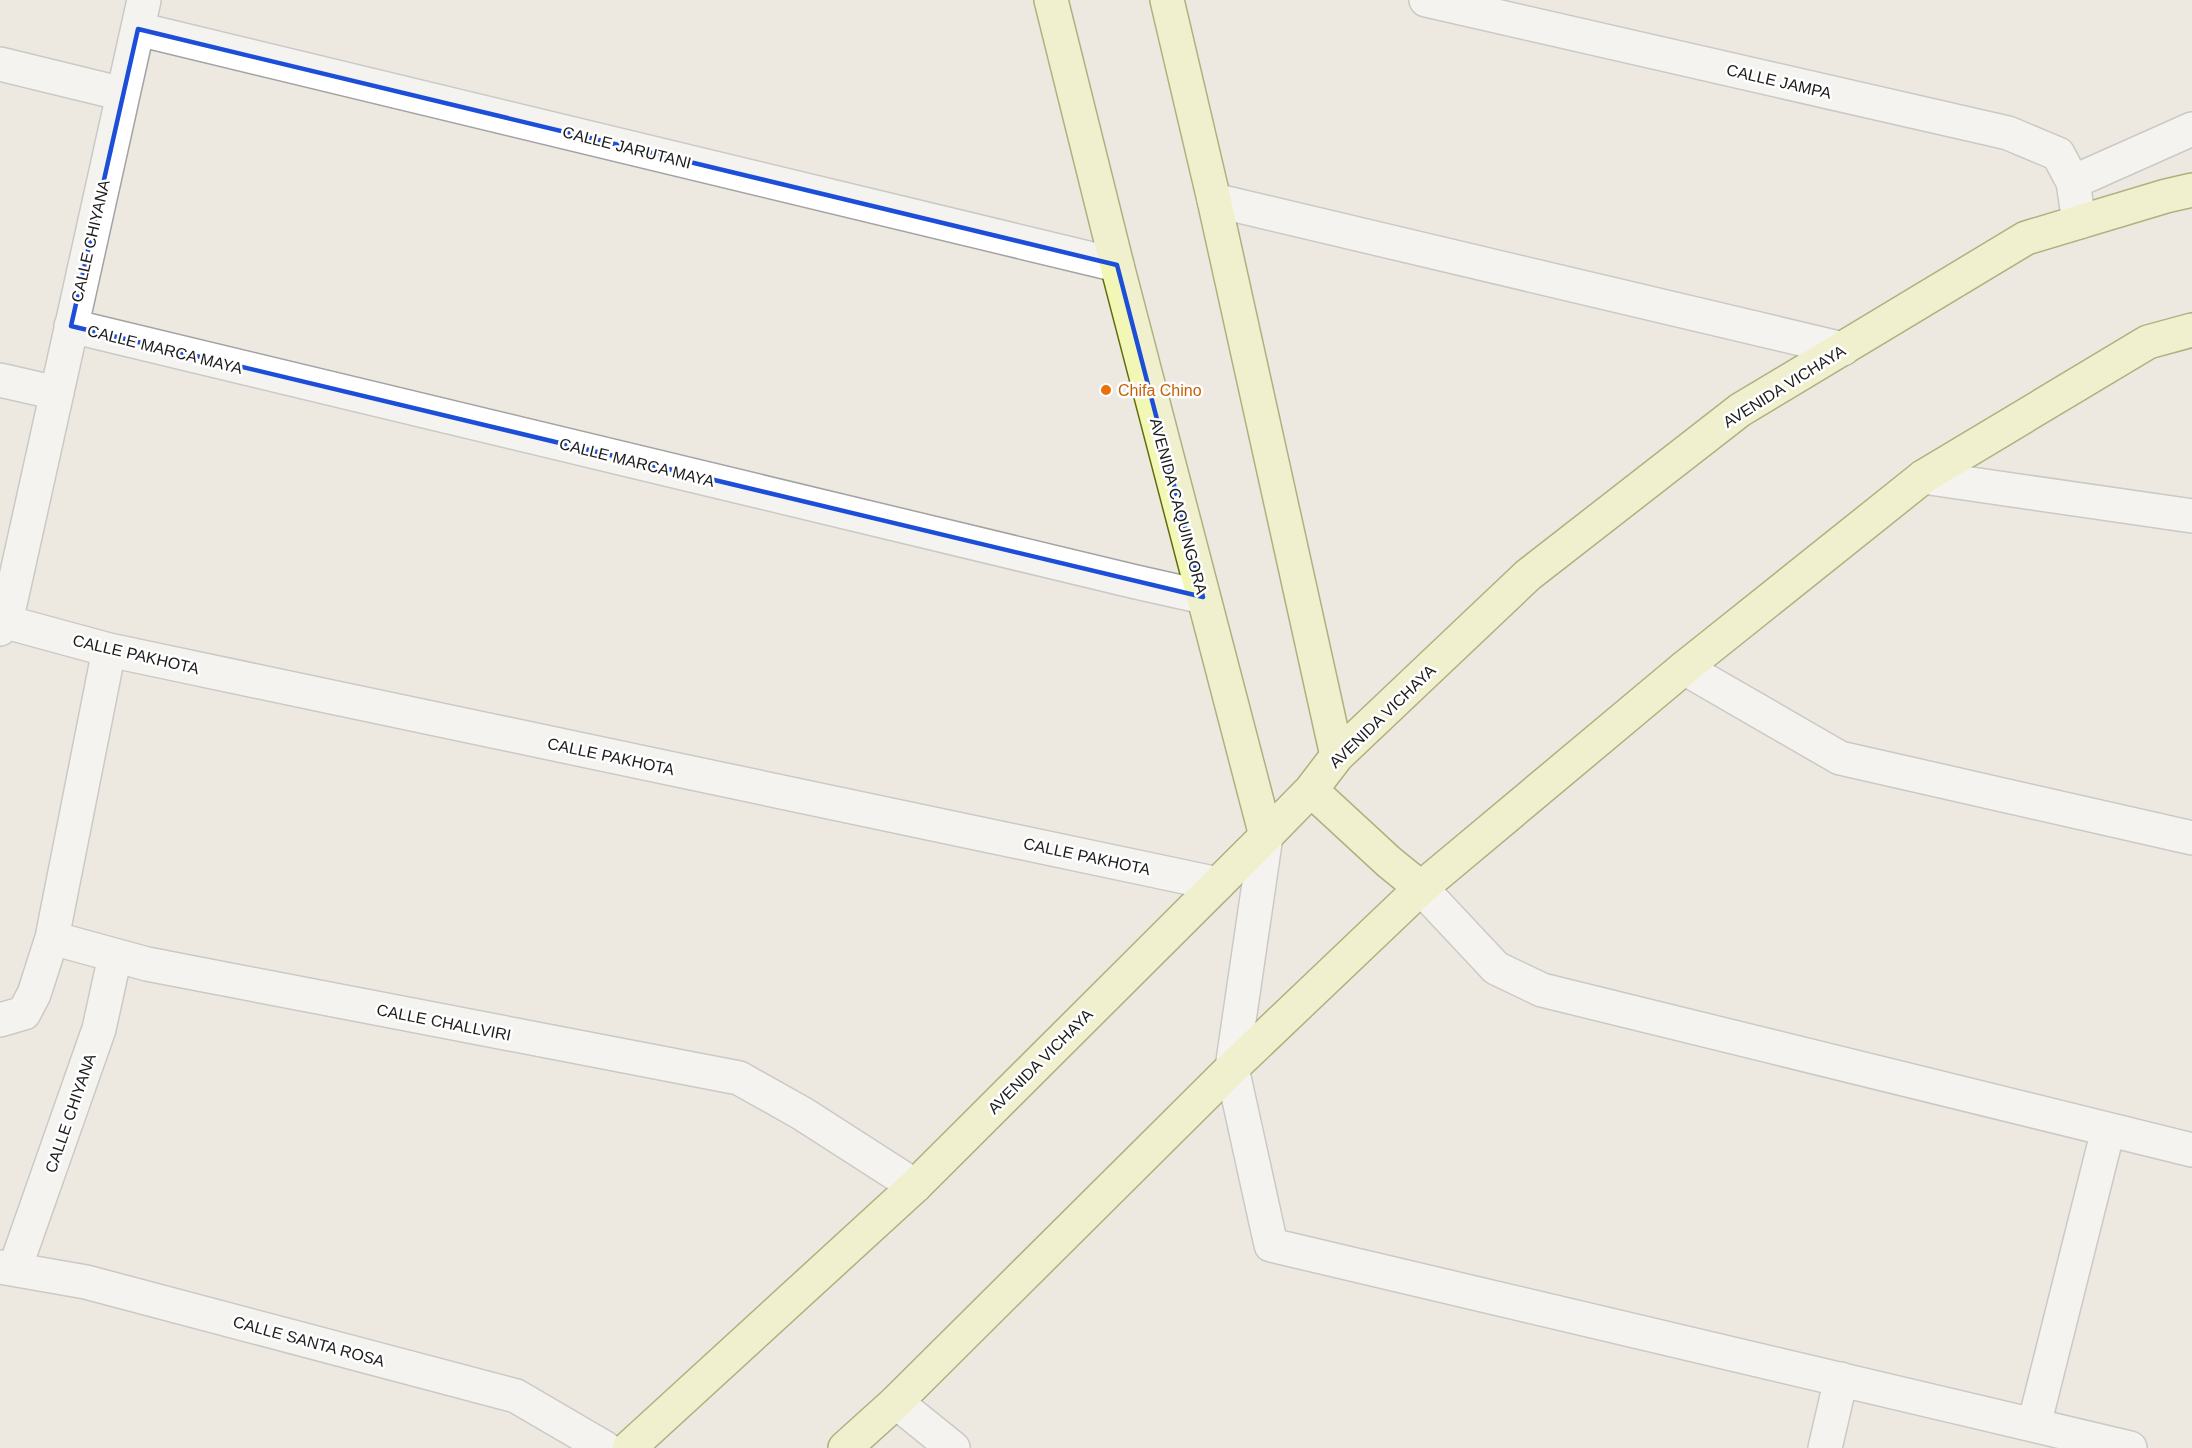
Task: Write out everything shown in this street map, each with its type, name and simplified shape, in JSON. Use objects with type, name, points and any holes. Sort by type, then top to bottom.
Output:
[{"type":"street","name":"AVENIDA CAQUINGORA","points":[[1051,0],[1117,265],[1266,836]]},
{"type":"street","points":[[1167,0],[1214,200],[1337,756]]},
{"type":"street","name":"CALLE JAMPA","points":[[1426,0],[2008,133],[2058,154],[2073,182],[2079,222]]},
{"type":"street","name":"CALLE JARUTANI","points":[[141,14],[1117,265]]},
{"type":"street","name":"CALLE CHIYANA","points":[[3,626],[141,14]]},
{"type":"street","points":[[0,64],[123,94]]},
{"type":"street","points":[[2073,182],[2192,129]]},
{"type":"street","name":"AVENIDA VICHAYA","points":[[629,1448],[915,1186],[1266,836],[1311,790],[1337,756],[1528,575],[1740,410],[2026,238],[2192,190]]},
{"type":"street","points":[[1214,200],[1843,349]]},
{"type":"street","name":"CALLE MARCA MAYA","points":[[71,327],[1203,597]]},
{"type":"street","points":[[845,1448],[896,1402],[1232,1068],[1421,888],[1684,668],[1923,477],[2148,342],[2192,330]]},
{"type":"street","points":[[0,380],[57,393]]},
{"type":"street","points":[[1923,477],[2192,516]]},
{"type":"street","name":"CALLE PAKHOTA","points":[[3,626],[1218,884]]},
{"type":"street","points":[[0,1020],[24,1013],[34,994],[52,938],[109,650]]},
{"type":"street","points":[[1684,668],[1840,758],[2192,838]]},
{"type":"street","points":[[1311,790],[1389,862],[1421,888],[1496,968],[1542,990],[2192,1149]]},
{"type":"street","points":[[1266,836],[1232,1068],[1271,1245],[2130,1448]]},
{"type":"street","name":"CALLE CHALLVIRI","points":[[52,938],[147,964],[739,1078],[803,1114],[915,1186]]},
{"type":"street","name":"CALLE CHIYANA","points":[[8,1267],[99,1029],[115,956]]},
{"type":"street","points":[[2034,1425],[2108,1130]]},
{"type":"street","name":"CALLE SANTA ROSA","points":[[8,1267],[86,1282],[516,1396],[605,1448]]},
{"type":"street","points":[[1825,1448],[1840,1380]]},
{"type":"street","points":[[896,1402],[953,1448]]},
{"type":"highlighted area","points":[[138,29],[1117,265],[1203,597],[71,326]]},
{"type":"place","name":"Chifa Chino","points":[[1106,390]]}]
